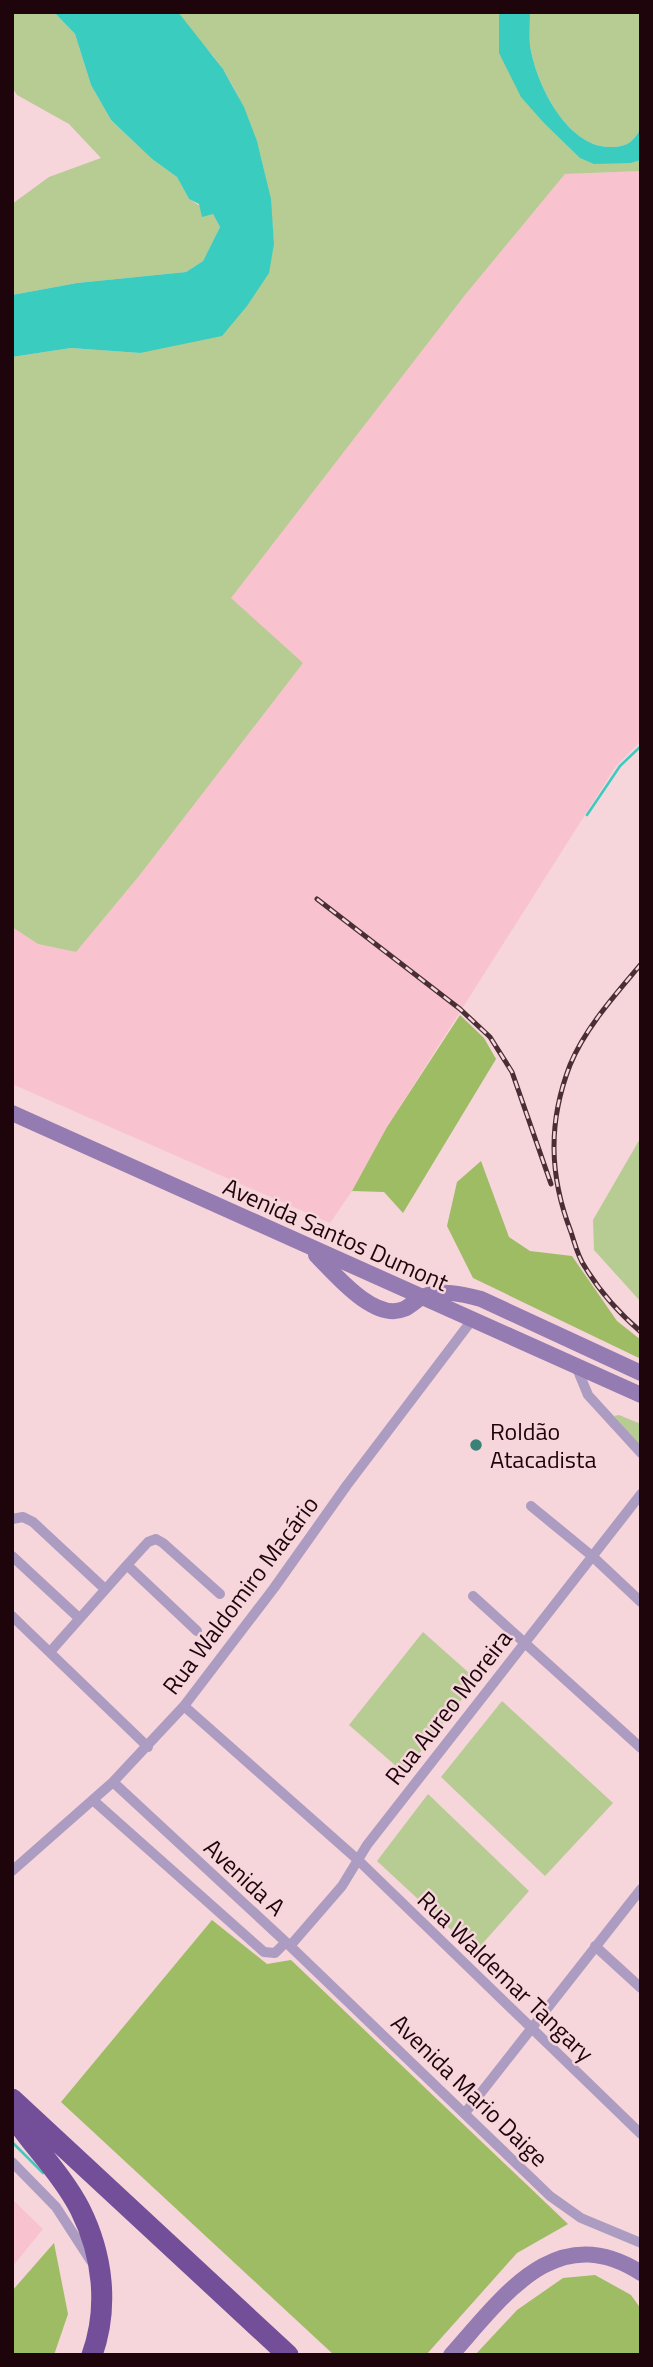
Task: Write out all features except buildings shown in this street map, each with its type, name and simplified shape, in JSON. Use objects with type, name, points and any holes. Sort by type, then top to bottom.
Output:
[{"type":"highway","points":[[12,2099],[288,2355]]},
{"type":"highway","points":[[15,2120],[79,2208],[90,2233],[102,2279],[100,2324],[92,2355]]},
{"type":"highway","points":[[15,2120],[268,2355]]},
{"type":"main road","name":"Avenida Santos Dumont","points":[[12,1113],[641,1395]]},
{"type":"main road","points":[[12,1124],[30,1121]]},
{"type":"main road","points":[[309,1248],[351,1290],[383,1309],[396,1311],[422,1297],[453,1293],[481,1299],[641,1373]]},
{"type":"main road","points":[[451,2355],[524,2279],[550,2262],[570,2254],[594,2254],[610,2257],[641,2273]]},
{"type":"street","name":"Rua Waldomiro Macário","points":[[12,1871],[94,1801],[184,1706],[472,1320]]},
{"type":"street","points":[[576,1366],[588,1395],[641,1453]]},
{"type":"street","name":"Rua Aureo Moreira","points":[[288,1944],[342,1886],[358,1860],[524,1642],[641,1494]]},
{"type":"street","points":[[531,1506],[592,1556],[641,1602]]},
{"type":"street","points":[[12,1519],[23,1517],[33,1522],[105,1589]]},
{"type":"street","points":[[50,1652],[148,1542],[156,1539],[220,1594]]},
{"type":"street","points":[[12,1556],[79,1618]]},
{"type":"street","points":[[127,1565],[197,1631]]},
{"type":"street","points":[[473,1596],[641,1748]]},
{"type":"street","points":[[12,1616],[148,1747]]},
{"type":"street","name":"Rua Waldemar Tangary","points":[[184,1706],[358,1860],[641,2134]]},
{"type":"street","name":"Avenida A","points":[[94,1801],[264,1952],[275,1954],[288,1944],[113,1782]]},
{"type":"street","points":[[159,1858],[176,1840]]},
{"type":"street","points":[[203,1898],[218,1880]]},
{"type":"street","points":[[465,2113],[641,1889]]},
{"type":"street","name":"Avenida Mario Daige","points":[[288,1944],[564,2208],[641,2243]]},
{"type":"street","points":[[595,1946],[641,1988]]},
{"type":"street","points":[[12,2162],[44,2192],[67,2221],[102,2279]]},
{"type":"shaded area","points":[[641,171],[641,741],[616,766],[387,1127],[352,1191],[330,1223],[12,1084],[12,927],[38,944],[76,952],[139,876],[302,663],[230,598],[465,295],[565,174]]},
{"type":"shaded area","points":[[12,2199],[43,2229],[12,2267]]},
{"type":"green space","points":[[12,12],[54,12],[75,34],[91,85],[111,120],[152,159],[177,177],[189,199],[213,214],[220,227],[203,261],[186,272],[77,283],[12,295],[12,204],[49,177],[101,158],[69,124],[17,95],[12,87]]},
{"type":"green space","points":[[178,12],[499,12],[499,53],[543,122],[631,163],[641,160],[641,171],[565,174],[465,295],[231,598],[303,663],[139,876],[76,952],[38,944],[12,927],[12,357],[71,348],[140,353],[274,244],[265,176],[245,112],[224,71]]},
{"type":"green space","points":[[530,12],[641,12],[641,128],[630,142],[617,147],[596,145],[581,137],[556,111],[546,94],[533,60]]},
{"type":"green space","points":[[460,1015],[484,1038],[496,1059],[403,1213],[384,1192],[352,1191],[387,1127]]},
{"type":"green space","points":[[641,1137],[641,1302],[594,1250],[593,1220]]},
{"type":"green space","points":[[481,1161],[509,1237],[530,1251],[572,1256],[617,1321],[641,1340],[641,1359],[473,1278],[447,1226],[457,1182]]},
{"type":"green space","points":[[619,1415],[641,1424],[641,1447],[614,1416]]},
{"type":"green space","points":[[423,1632],[477,1680],[404,1773],[349,1725]]},
{"type":"green space","points":[[502,1701],[613,1803],[545,1876],[441,1777]]},
{"type":"green space","points":[[428,1794],[529,1891],[475,1952],[377,1861]]},
{"type":"green space","points":[[212,1920],[267,1964],[291,1960],[568,2224],[517,2253],[426,2355],[334,2355],[61,2102]]},
{"type":"green space","points":[[54,2243],[68,2314],[54,2355],[12,2355],[12,2291]]},
{"type":"green space","points":[[595,2275],[631,2295],[641,2309],[641,2355],[475,2355],[517,2310],[563,2278]]},
{"type":"water","points":[[54,12],[178,12],[223,69],[244,107],[257,141],[271,199],[274,244],[269,273],[222,336],[140,353],[71,348],[12,357],[12,295],[77,283],[186,272],[203,261],[220,227],[213,214],[202,217],[199,204],[189,199],[177,177],[152,159],[111,120],[91,85],[75,34]]},
{"type":"water","points":[[499,12],[530,12],[533,60],[546,94],[568,125],[581,137],[596,145],[612,147],[630,142],[641,128],[641,160],[631,163],[594,164],[580,158],[543,122],[521,97],[499,53]]},
{"type":"waterway","points":[[587,815],[620,766],[641,746]]},
{"type":"waterway","points":[[12,2142],[43,2173]]},
{"type":"railway","points":[[317,899],[460,1009],[490,1037],[512,1072],[551,1184]]},
{"type":"railway","points":[[641,964],[602,1012],[576,1051],[558,1107],[554,1148],[558,1190],[580,1259],[604,1294],[641,1332]]},
{"type":"place","name":"Roldão Atacadista","points":[[476,1445]]}]
